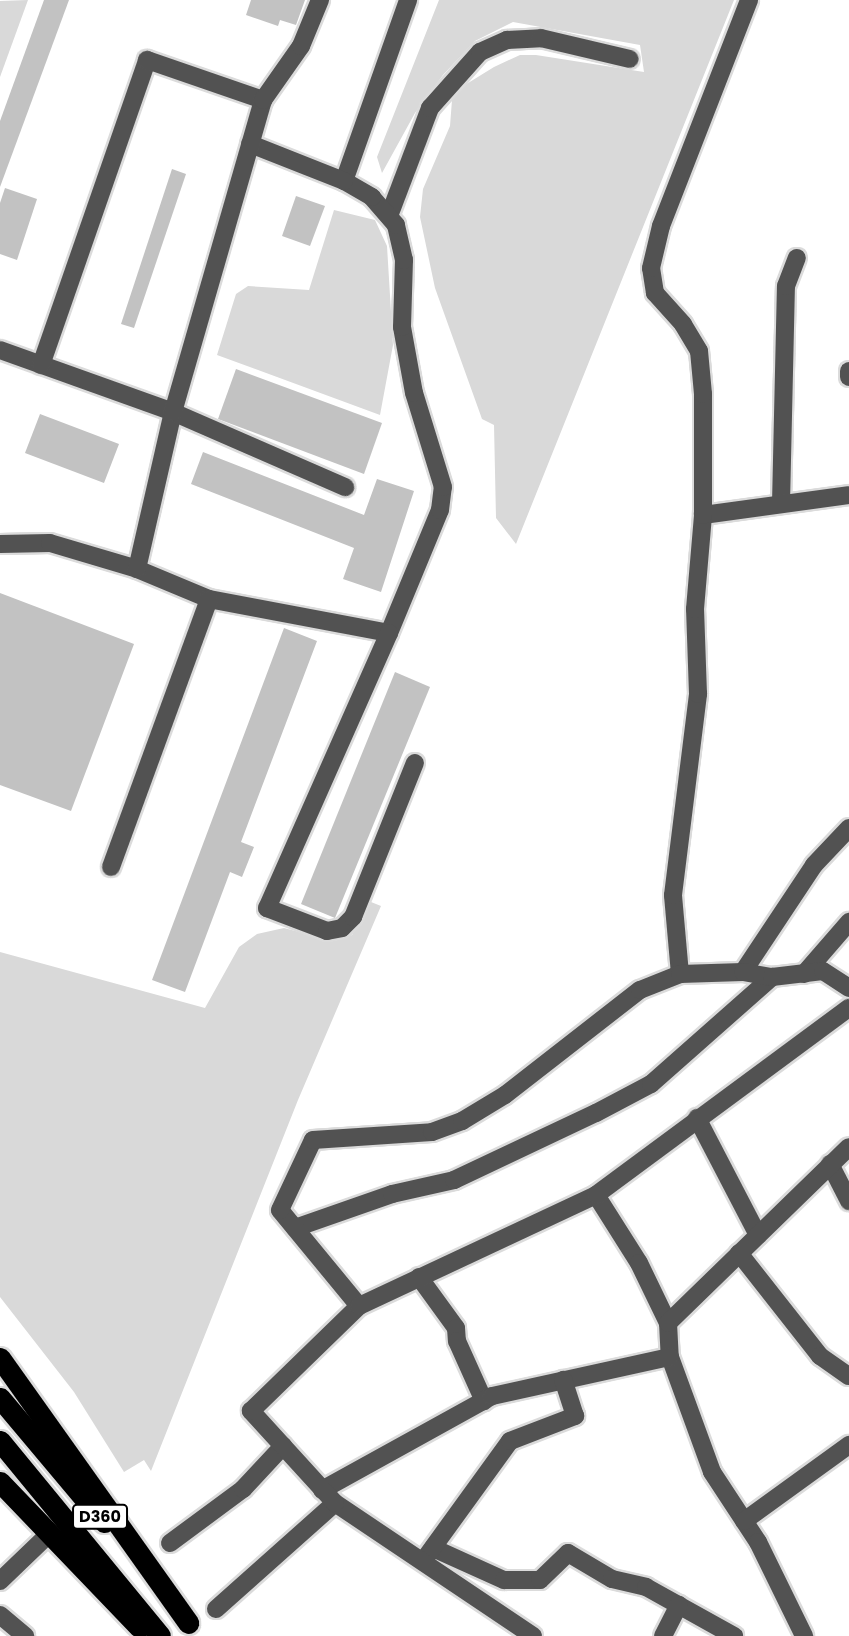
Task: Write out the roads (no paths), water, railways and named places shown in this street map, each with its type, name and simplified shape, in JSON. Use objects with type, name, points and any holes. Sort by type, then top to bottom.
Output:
[{"type":"highway","points":[[0,1358],[194,1630]]},
{"type":"highway","name":"D360","points":[[0,1398],[194,1630]]},
{"type":"highway","name":"D360","points":[[0,1441],[160,1636]]},
{"type":"highway","points":[[0,1482],[130,1628],[149,1636]]},
{"type":"street","points":[[137,569],[173,412],[263,100],[301,46],[320,0]]},
{"type":"street","points":[[344,181],[408,0]]},
{"type":"street","points":[[680,974],[673,895],[698,694],[695,609],[703,515],[699,352],[683,324],[655,293],[651,268],[662,226],[749,0]]},
{"type":"street","points":[[389,216],[430,108],[480,52],[507,40],[541,38],[630,59]]},
{"type":"street","points":[[41,365],[148,60],[263,100]]},
{"type":"street","points":[[250,144],[344,181],[372,197],[396,225],[404,260],[402,327],[414,393],[443,487],[440,510],[389,633],[267,908],[327,931],[342,928],[353,917],[415,763]]},
{"type":"street","points":[[781,504],[786,286],[797,258]]},
{"type":"street","points":[[0,350],[173,412],[345,487]]},
{"type":"street","points":[[849,371],[849,377]]},
{"type":"street","points":[[703,515],[849,495]]},
{"type":"street","points":[[0,544],[50,543],[137,569],[209,599],[389,633]]},
{"type":"street","points":[[111,867],[209,599]]},
{"type":"street","points":[[743,972],[814,865],[849,828]]},
{"type":"street","points":[[804,974],[849,922]]},
{"type":"street","points":[[359,1306],[280,1210],[313,1139],[432,1132],[462,1121],[505,1095],[640,990],[680,974],[743,972],[772,977],[824,971],[849,988]]},
{"type":"street","points":[[295,1227],[393,1194],[454,1181],[596,1113],[651,1084],[772,977]]},
{"type":"street","points":[[522,1633],[428,1555],[335,1503],[251,1411],[348,1322],[359,1306],[596,1195],[849,1008]]},
{"type":"street","points":[[697,1118],[758,1235]]},
{"type":"street","points":[[668,1323],[849,1147]]},
{"type":"street","points":[[830,1164],[849,1200]]},
{"type":"street","points":[[596,1195],[639,1262],[668,1323],[670,1357],[712,1472],[744,1521],[804,1636]]},
{"type":"street","points":[[739,1254],[820,1356],[849,1376]]},
{"type":"street","points":[[419,1278],[456,1328],[457,1341],[484,1401]]},
{"type":"street","points":[[322,1490],[484,1401],[563,1380],[670,1357]]},
{"type":"street","points":[[428,1555],[510,1441],[575,1416],[563,1380]]},
{"type":"street","points":[[744,1521],[849,1445]]},
{"type":"street","points":[[170,1544],[243,1489],[283,1446]]},
{"type":"street","points":[[216,1609],[335,1503]]},
{"type":"street","points":[[0,1581],[48,1535]]},
{"type":"street","points":[[428,1555],[504,1580],[540,1580],[568,1553],[612,1579],[646,1587],[734,1636]]},
{"type":"street","points":[[663,1636],[679,1605]]},
{"type":"street","points":[[0,1615],[25,1636]]}]
